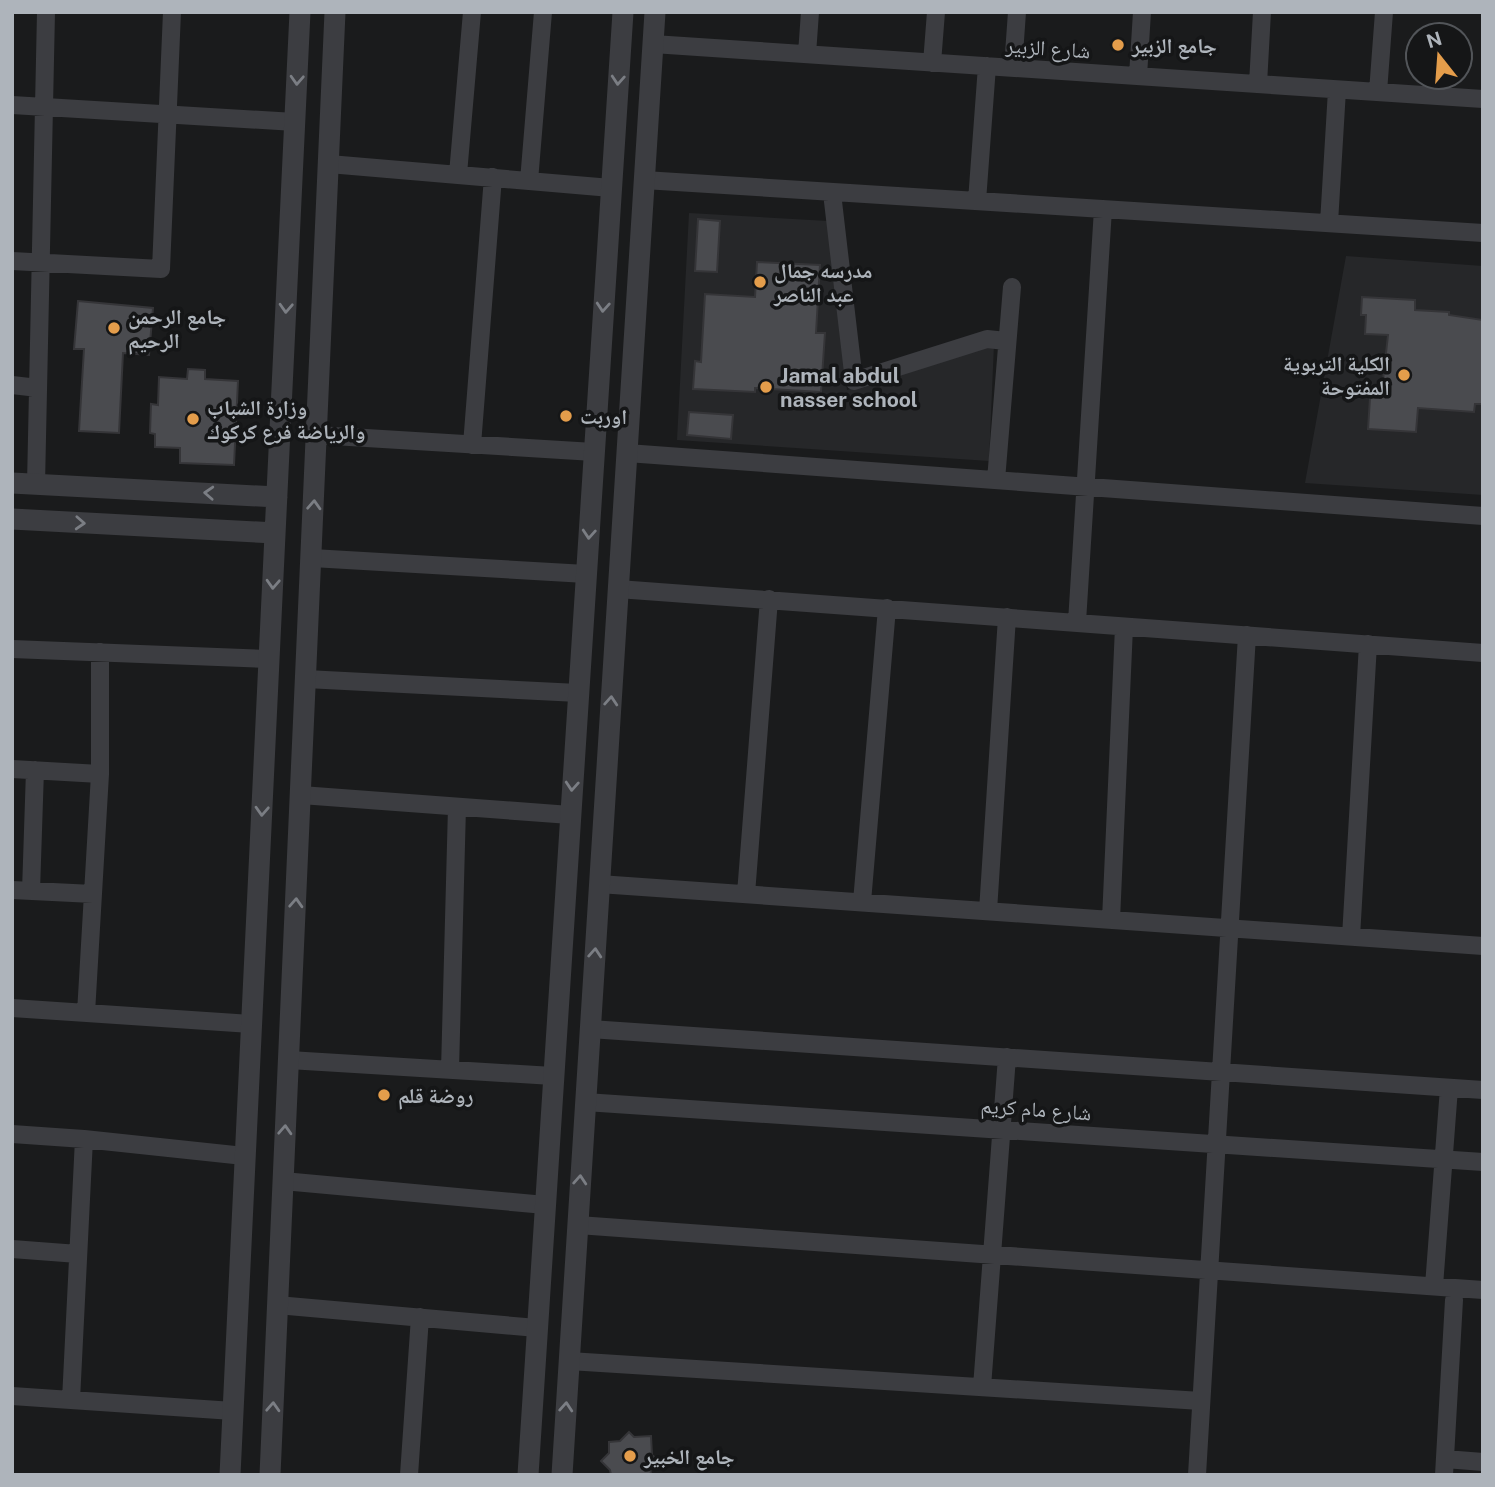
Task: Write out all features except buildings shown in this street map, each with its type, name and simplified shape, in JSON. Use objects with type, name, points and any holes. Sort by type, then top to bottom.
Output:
[{"type":"street","points":[[36,485],[46,12]]},
{"type":"street","points":[[12,261],[160,269],[172,12]]},
{"type":"street","points":[[458,174],[472,12]]},
{"type":"street","points":[[529,181],[543,12]]},
{"type":"street","points":[[528,1475],[623,12]]},
{"type":"street","points":[[562,1475],[655,12]]},
{"type":"street","points":[[807,54],[810,12]]},
{"type":"street","points":[[932,62],[936,12]]},
{"type":"street","points":[[1013,68],[1017,12]]},
{"type":"street","points":[[1138,76],[1142,12]]},
{"type":"street","points":[[1258,84],[1262,12]]},
{"type":"street","points":[[1378,92],[1384,12]]},
{"type":"street","points":[[230,1475],[300,15],[335,17],[270,1475]]},
{"type":"street","name":"شارع الزبير","points":[[653,44],[1483,99]]},
{"type":"street","points":[[977,201],[987,66]]},
{"type":"street","points":[[1329,223],[1337,90]]},
{"type":"street","points":[[12,105],[295,122]]},
{"type":"street","points":[[328,164],[611,188]]},
{"type":"street","points":[[472,445],[493,177]]},
{"type":"street","points":[[644,180],[1483,233]]},
{"type":"street","points":[[832,193],[855,381],[987,339],[1006,341]]},
{"type":"street","points":[[1077,622],[1103,209]]},
{"type":"street","points":[[996,480],[1012,287]]},
{"type":"street","points":[[12,385],[38,387]]},
{"type":"street","points":[[317,435],[594,452]]},
{"type":"street","points":[[627,453],[1483,516]]},
{"type":"street","points":[[12,483],[277,497]]},
{"type":"street","points":[[12,519],[275,533]]},
{"type":"street","points":[[312,558],[586,574]]},
{"type":"street","points":[[618,589],[1483,653]]},
{"type":"street","points":[[746,894],[769,600]]},
{"type":"street","points":[[862,902],[887,608]]},
{"type":"street","points":[[988,911],[1007,617]]},
{"type":"street","points":[[1111,920],[1124,627]]},
{"type":"street","points":[[1197,1475],[1247,635]]},
{"type":"street","points":[[1351,937],[1368,644]]},
{"type":"street","points":[[12,649],[269,659]]},
{"type":"street","points":[[86,1013],[100,775],[100,652]]},
{"type":"street","points":[[306,679],[578,693]]},
{"type":"street","points":[[574,748],[608,750]]},
{"type":"street","points":[[12,769],[100,775]]},
{"type":"street","points":[[31,891],[35,770]]},
{"type":"street","points":[[301,796],[570,815]]},
{"type":"street","points":[[450,1070],[457,807]]},
{"type":"street","points":[[599,884],[1483,946]]},
{"type":"street","points":[[12,890],[93,894]]},
{"type":"street","points":[[12,1008],[251,1024]]},
{"type":"street","points":[[590,1029],[1483,1090]]},
{"type":"street","points":[[982,1387],[1007,1057]]},
{"type":"street","points":[[289,1060],[553,1076]]},
{"type":"street","points":[[248,1088],[287,1094]]},
{"type":"street","points":[[1434,1286],[1450,1088]]},
{"type":"street","name":"شارع مام كريم","points":[[585,1102],[1483,1161]]},
{"type":"street","points":[[12,1135],[84,1139],[244,1156]]},
{"type":"street","points":[[71,1399],[84,1139]]},
{"type":"street","points":[[283,1181],[545,1205]]},
{"type":"street","points":[[578,1225],[1483,1290]]},
{"type":"street","points":[[12,1249],[78,1254]]},
{"type":"street","points":[[1454,1300],[1444,1467],[1483,1462]]},
{"type":"street","points":[[277,1305],[537,1328]]},
{"type":"street","points":[[409,1475],[420,1317]]},
{"type":"street","points":[[569,1361],[1201,1401]]},
{"type":"street","points":[[12,1396],[233,1411]]},
{"type":"shaded area","name":"مدرسه جمال عبد الناصر","points":[[689,213],[828,221],[847,390],[994,344],[989,461],[677,440]]},
{"type":"shaded area","name":"الكلية التربوية المفتوحة","points":[[1346,256],[1483,266],[1483,495],[1305,483]]},
{"type":"place","name":"جامع الزبير","points":[[1118,45]]},
{"type":"place","name":"مدرسه جمال عبد الناصر","points":[[760,282]]},
{"type":"place","name":"جامع الرحمن الرحيم","points":[[114,328]]},
{"type":"place","name":"الكلية التربوية المفتوحة","points":[[1404,375]]},
{"type":"place","name":"Jamal abdul nasser school","points":[[766,387]]},
{"type":"place","name":"اوربت","points":[[566,416]]},
{"type":"place","name":"وزارة الشباب والرياضة فرع كركوك","points":[[193,419]]},
{"type":"place","name":"روضة قلم","points":[[384,1095]]},
{"type":"place","name":"جامع الخبير","points":[[630,1456]]}]
